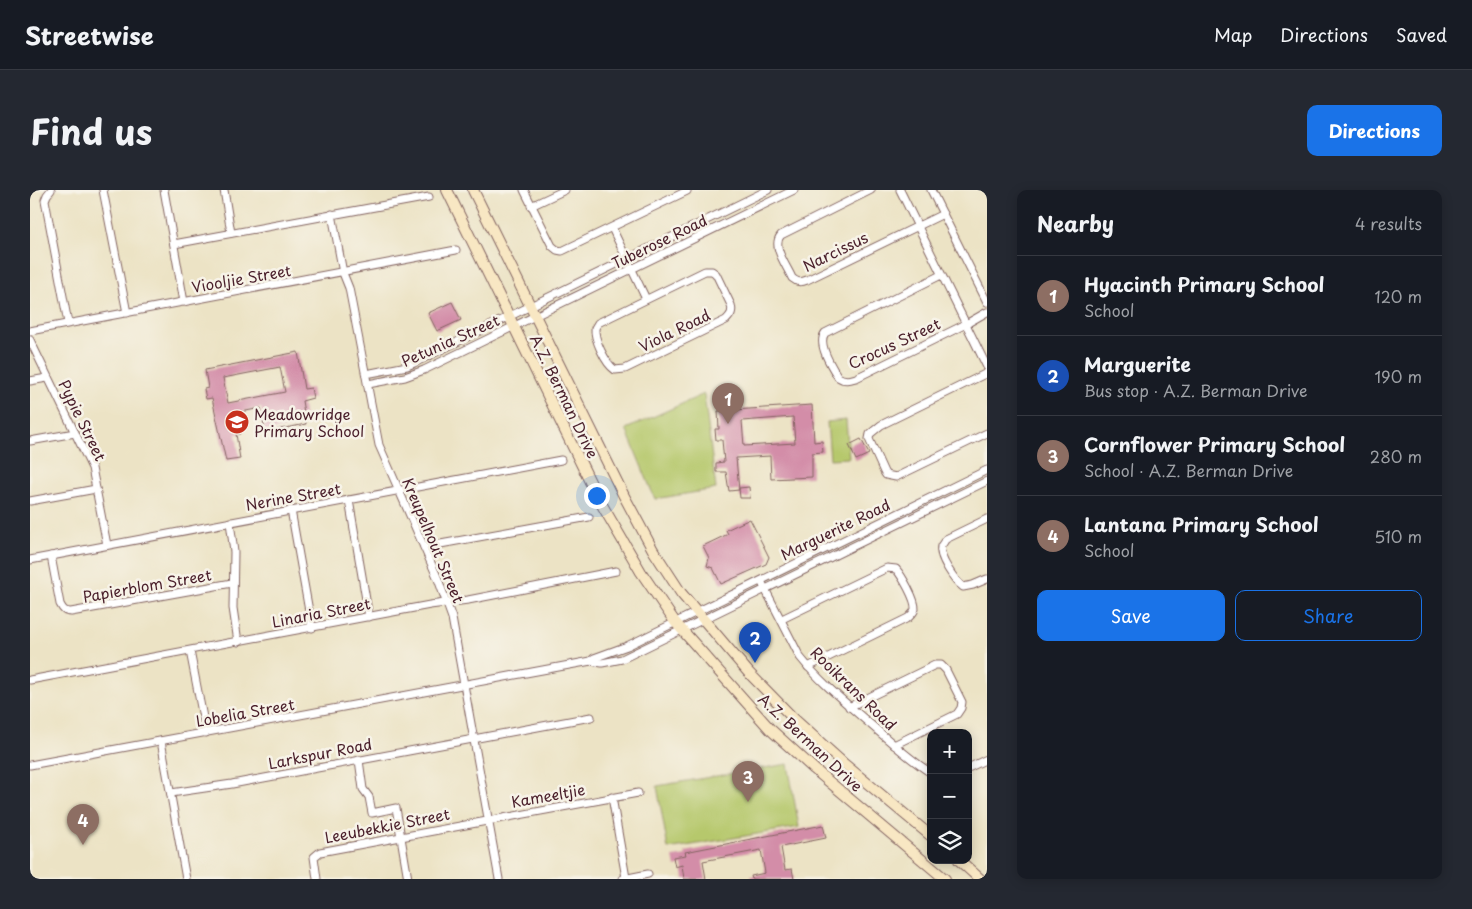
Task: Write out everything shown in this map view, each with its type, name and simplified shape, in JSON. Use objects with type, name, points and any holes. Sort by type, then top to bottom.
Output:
[{"type":"main road","name":"A.Z. Berman Drive","points":[[447,190],[610,522],[675,622],[775,734],[945,879]]},
{"type":"main road","name":"A.Z. Berman Drive","points":[[473,190],[624,496],[668,574],[696,612],[749,673],[794,719],[843,763],[927,833]]},
{"type":"main road","points":[[963,864],[980,879]]},
{"type":"street","points":[[51,190],[45,200],[68,323]]},
{"type":"street","points":[[103,190],[127,313]]},
{"type":"street","points":[[164,190],[184,302]]},
{"type":"street","points":[[224,190],[231,234]]},
{"type":"street","points":[[524,190],[552,246],[562,251],[688,191]]},
{"type":"street","points":[[532,206],[565,190]]},
{"type":"street","name":"Tuberose Road","points":[[509,315],[768,190]]},
{"type":"street","name":"Tuberose Road","points":[[514,326],[794,190]]},
{"type":"street","name":"Narcissus","points":[[871,190],[781,235],[777,243],[792,278],[801,282],[807,280],[943,214]]},
{"type":"street","points":[[900,190],[987,367]]},
{"type":"street","points":[[931,190],[987,302]]},
{"type":"street","points":[[174,244],[429,197]]},
{"type":"street","name":"Kreupelhout Street","points":[[332,214],[343,272],[349,288],[379,445],[438,579],[452,618],[500,879]]},
{"type":"street","points":[[612,228],[646,299]]},
{"type":"street","name":"Viooljie Street","points":[[30,331],[456,250]]},
{"type":"street","name":"Viola Road","points":[[712,271],[716,274],[732,311],[726,320],[625,369],[615,370],[610,367],[596,339],[594,328],[598,322],[646,299],[698,273],[712,271]]},
{"type":"street","name":"Crocus Street","points":[[941,275],[825,333],[822,337],[822,344],[834,371],[842,380],[856,378],[987,312]]},
{"type":"street","name":"Petunia Street","points":[[366,374],[407,366],[509,315]]},
{"type":"street","name":"Petunia Street","points":[[368,384],[413,374],[514,326]]},
{"type":"street","name":"Pypie Street","points":[[30,340],[92,468],[107,545]]},
{"type":"street","points":[[987,373],[881,425],[870,434],[869,439],[886,475],[896,477],[987,433]]},
{"type":"street","points":[[30,381],[47,378]]},
{"type":"street","points":[[30,441],[75,433]]},
{"type":"street","name":"Nerine Street","points":[[30,560],[561,460]]},
{"type":"street","name":"Marguerite Road","points":[[591,661],[761,581],[987,470]]},
{"type":"street","name":"Marguerite Road","points":[[591,661],[602,663],[622,659],[987,481]]},
{"type":"street","points":[[30,500],[96,489]]},
{"type":"street","points":[[349,500],[369,617]]},
{"type":"street","points":[[291,510],[312,628]]},
{"type":"street","points":[[424,547],[589,517]]},
{"type":"street","points":[[987,519],[946,539],[941,546],[941,553],[955,582],[963,587],[987,579]]},
{"type":"street","points":[[230,522],[234,552],[232,608],[238,642]]},
{"type":"street","name":"Papierblom Street","points":[[51,556],[60,604],[66,612],[232,583]]},
{"type":"street","points":[[782,619],[887,568],[896,569],[900,574],[914,602],[913,614],[808,667]]},
{"type":"street","name":"Linaria Street","points":[[30,680],[616,571]]},
{"type":"street","name":"Rooikrans Road","points":[[761,581],[800,657],[808,667],[850,707],[894,745],[927,770]]},
{"type":"street","points":[[190,650],[206,733]]},
{"type":"street","name":"Lobelia Street","points":[[30,765],[591,661]]},
{"type":"street","points":[[850,707],[935,665],[941,665],[946,670],[962,702],[961,708],[956,714],[894,745]]},
{"type":"street","name":"Larkspur Road","points":[[170,793],[232,784],[591,717]]},
{"type":"street","points":[[161,741],[186,879]]},
{"type":"street","points":[[972,766],[987,759]]},
{"type":"street","points":[[359,760],[363,789],[369,797],[372,813],[396,808],[408,879]]},
{"type":"street","name":"Kameeltjie","points":[[489,820],[638,793]]},
{"type":"street","points":[[612,797],[624,879],[648,874]]},
{"type":"street","name":"Leeubekkie Street","points":[[317,879],[314,858],[320,852],[489,820]]},
{"type":"green space","points":[[704,394],[716,489],[655,499],[626,429]]},
{"type":"green space","points":[[846,420],[849,458],[830,459],[827,422]]},
{"type":"green space","points":[[788,764],[799,827],[668,849],[657,786]]},
{"type":"building","points":[[452,302],[461,320],[437,331],[428,313]]},
{"type":"building","points":[[298,352],[304,389],[311,388],[313,398],[302,401],[306,424],[265,432],[261,408],[236,413],[240,434],[236,434],[240,459],[226,461],[212,398],[206,399],[204,389],[208,388],[205,370]],"holes":[[[280,367],[285,392],[228,403],[223,378]]]},
{"type":"building","points":[[812,405],[814,442],[822,441],[823,452],[812,453],[812,477],[771,479],[770,456],[736,458],[739,490],[729,491],[726,472],[716,472],[716,463],[724,462],[722,440],[716,440],[715,429],[719,429],[718,411]],"holes":[[[793,417],[795,443],[744,446],[742,421]]]},
{"type":"building","points":[[861,439],[869,454],[856,460],[849,445]]},
{"type":"building","points":[[749,487],[750,498],[740,498],[739,488]]},
{"type":"building","points":[[750,519],[769,557],[766,564],[721,584],[713,568],[707,566],[709,558],[703,546],[728,534],[726,530]]},
{"type":"building","points":[[823,825],[826,838],[781,847],[785,870],[792,869],[794,879],[752,879],[751,876],[765,873],[761,850],[703,861],[706,879],[684,879],[682,865],[675,867],[673,857],[686,855],[685,852]]},
{"type":"place","name":"Meadowridge Primary School","points":[[237,422]]},
{"type":"place","name":"Hyacinth Primary School","points":[[728,424]]},
{"type":"place","name":"Marguerite","points":[[755,663]]},
{"type":"place","name":"Cornflower Primary School","points":[[748,802]]},
{"type":"place","name":"Lantana Primary School","points":[[83,845]]}]
